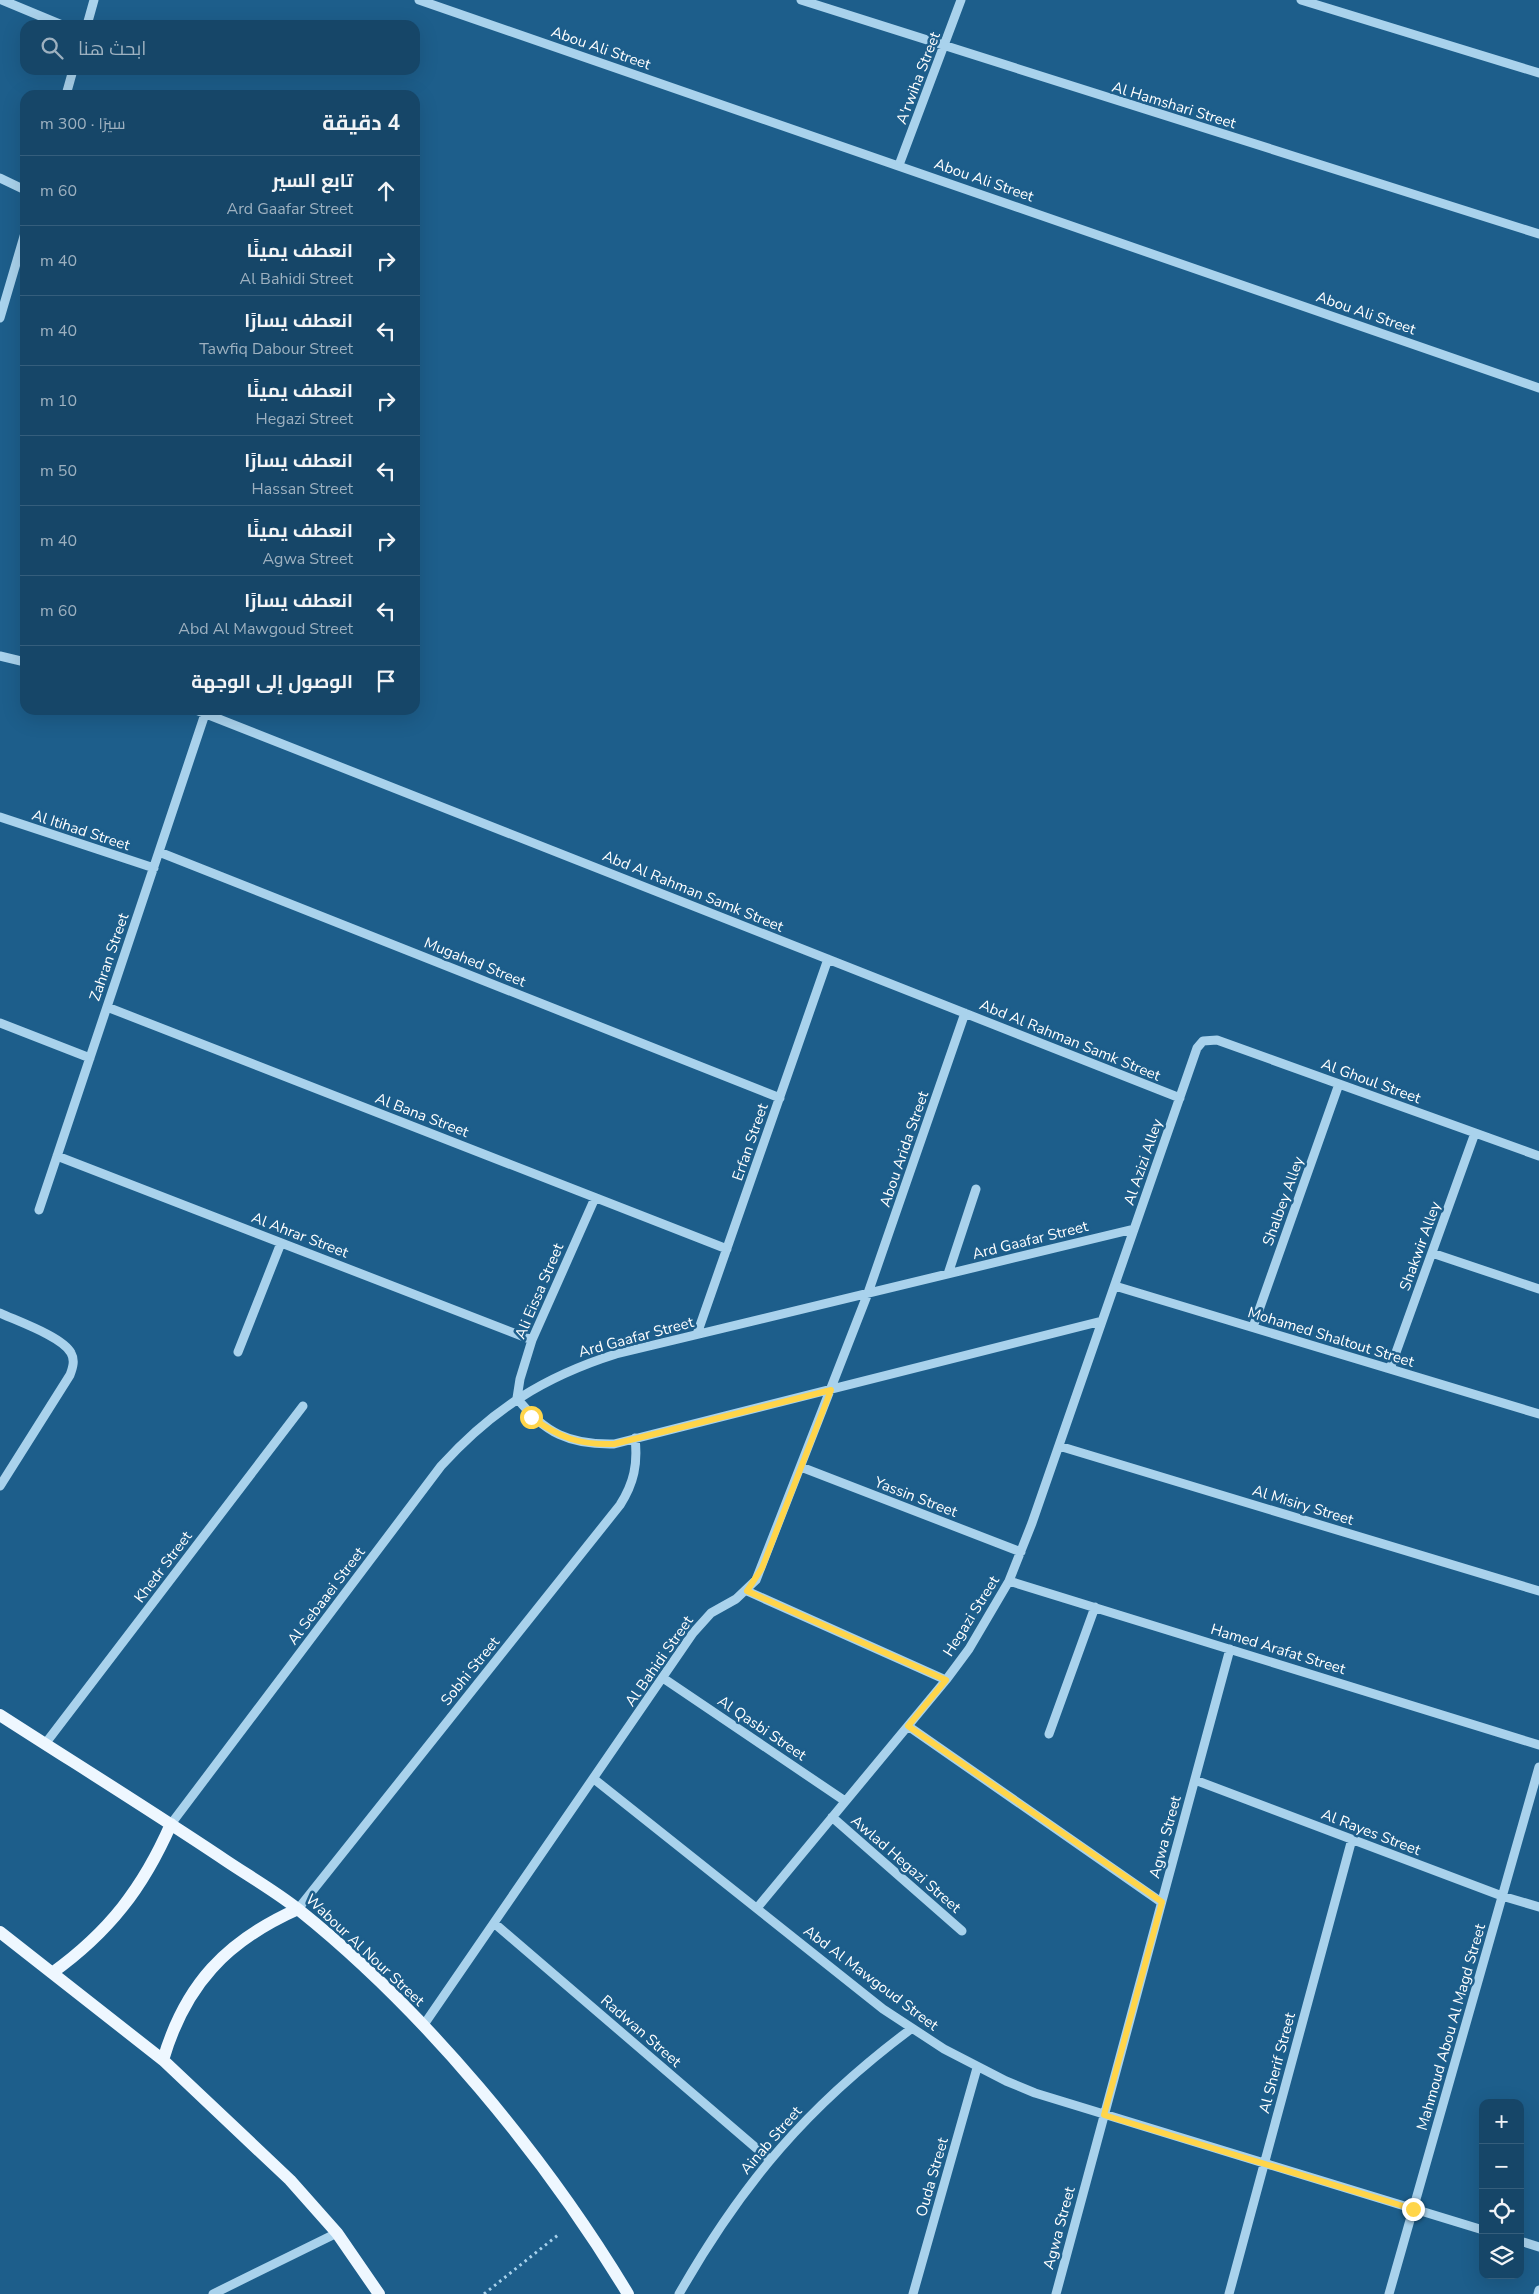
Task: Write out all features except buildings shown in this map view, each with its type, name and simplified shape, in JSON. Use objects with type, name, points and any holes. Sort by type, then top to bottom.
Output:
[{"type":"main road","name":"Wabour Al Nour Street","points":[[0,1715],[171,1824],[298,1909],[362,1965],[423,2026],[476,2085],[579,2218],[628,2294]]},
{"type":"main road","points":[[52,1973],[78,1954],[123,1908],[146,1874],[171,1824]]},
{"type":"main road","points":[[162,2060],[171,2032],[185,2004],[201,1979],[221,1957],[244,1937],[270,1921],[298,1909]]},
{"type":"main road","points":[[0,1932],[162,2060],[290,2180],[337,2233],[380,2294]]},
{"type":"street","points":[[2,0],[50,20]]},
{"type":"street","points":[[88,20],[94,0]]},
{"type":"street","name":"Abou Ali Street","points":[[419,0],[1539,388]]},
{"type":"street","name":"Al Hamshari Street","points":[[801,0],[944,47],[1539,234]]},
{"type":"street","name":"A'rwiha Street","points":[[899,165],[961,0]]},
{"type":"street","points":[[1301,0],[1539,73]]},
{"type":"street","points":[[67,90],[72,75]]},
{"type":"street","points":[[0,178],[20,188]]},
{"type":"street","points":[[0,318],[20,250]]},
{"type":"street","points":[[0,656],[20,661]]},
{"type":"street","name":"Zahran Street","points":[[39,1210],[205,715]]},
{"type":"street","name":"Abd Al Rahman Samk Street","points":[[208,715],[1180,1098]]},
{"type":"street","name":"Al Itihad Street","points":[[0,817],[154,868]]},
{"type":"street","name":"Mugahed Street","points":[[159,852],[780,1098]]},
{"type":"street","name":"Erfan Street","points":[[697,1334],[828,959]]},
{"type":"street","name":"Al Bana Street","points":[[107,1007],[727,1249]]},
{"type":"street","name":"Abou Arida Street","points":[[868,1293],[965,1013]]},
{"type":"street","points":[[0,1023],[90,1058]]},
{"type":"street","name":"Al Ghoul Street","points":[[1197,1048],[1203,1040],[1212,1039],[1539,1156]]},
{"type":"street","name":"Al Azizi Alley","points":[[1114,1286],[1197,1048]]},
{"type":"street","name":"Shalbey Alley","points":[[1253,1327],[1339,1084]]},
{"type":"street","name":"Shakwir Alley","points":[[1390,1369],[1475,1133]]},
{"type":"street","name":"Al Ahrar Street","points":[[57,1156],[532,1340]]},
{"type":"street","points":[[948,1274],[976,1189]]},
{"type":"street","name":"Ali Eissa Street","points":[[517,1398],[525,1359],[532,1340],[595,1198]]},
{"type":"street","name":"Ard Gaafar Street","points":[[517,1398],[540,1384],[590,1362],[697,1334],[1134,1229]]},
{"type":"street","points":[[238,1352],[281,1243]]},
{"type":"street","points":[[1432,1253],[1539,1290]]},
{"type":"street","name":"Mohamed Shaltout Street","points":[[1114,1286],[1539,1414]]},
{"type":"street","name":"Hegazi Street","points":[[757,1908],[946,1680],[990,1615],[1009,1580],[1021,1552],[1114,1286]]},
{"type":"street","name":"Al Bahidi Street","points":[[423,2026],[702,1623],[711,1613],[747,1591],[762,1568],[868,1293]]},
{"type":"street","points":[[0,1313],[57,1340],[68,1348],[72,1354],[73,1368],[0,1486]]},
{"type":"street","points":[[517,1398],[531,1417],[549,1430],[570,1440],[614,1444],[1102,1322]]},
{"type":"street","name":"Al Sebaaei Street","points":[[171,1824],[441,1466],[489,1418],[517,1398]]},
{"type":"street","name":"Khedr Street","points":[[45,1744],[303,1406]]},
{"type":"street","name":"Sobhi Street","points":[[298,1909],[620,1505],[629,1490],[635,1474],[637,1456],[635,1438]]},
{"type":"street","name":"Al Misiry Street","points":[[1059,1446],[1539,1591]]},
{"type":"street","name":"Yassin Street","points":[[801,1467],[1021,1552]]},
{"type":"street","name":"Hamed Arafat Street","points":[[1009,1580],[1539,1745]]},
{"type":"street","points":[[747,1591],[946,1680]]},
{"type":"street","points":[[1049,1734],[1095,1607]]},
{"type":"street","name":"Agwa Street","points":[[1056,2294],[1230,1649]]},
{"type":"street","name":"Al Qasbi Street","points":[[663,1678],[846,1801]]},
{"type":"street","points":[[908,1726],[1162,1902]]},
{"type":"street","name":"Mahmoud Abou Al Magd Street","points":[[1389,2294],[1539,1767]]},
{"type":"street","name":"Abd Al Mawgoud Street","points":[[594,1778],[912,2029],[978,2068],[1035,2093],[1479,2229]]},
{"type":"street","name":"Al Rayes Street","points":[[1195,1780],[1502,1896],[1539,1907]]},
{"type":"street","name":"Awlad Hegazi Street","points":[[832,1817],[962,1931]]},
{"type":"street","name":"Al Sherif Street","points":[[1229,2294],[1352,1839]]},
{"type":"street","name":"Radwan Street","points":[[494,1923],[769,2159]]},
{"type":"street","name":"Ainab Street","points":[[679,2294],[716,2233],[769,2159],[836,2089],[912,2029]]},
{"type":"street","name":"Ouda Street","points":[[913,2294],[978,2068]]},
{"type":"street","points":[[214,2294],[337,2233]]},
{"type":"street","points":[[1524,2243],[1539,2247]]},
{"type":"street","points":[[1538,2294],[1539,2290]]},
{"type":"path","points":[[484,2294],[579,2218]]},
{"type":"route","points":[[531,1417],[549,1430],[570,1440],[592,1444],[614,1444],[831,1390],[762,1568],[756,1580],[747,1591],[946,1680],[908,1726],[1162,1902],[1104,2115],[1413,2209]]}]
